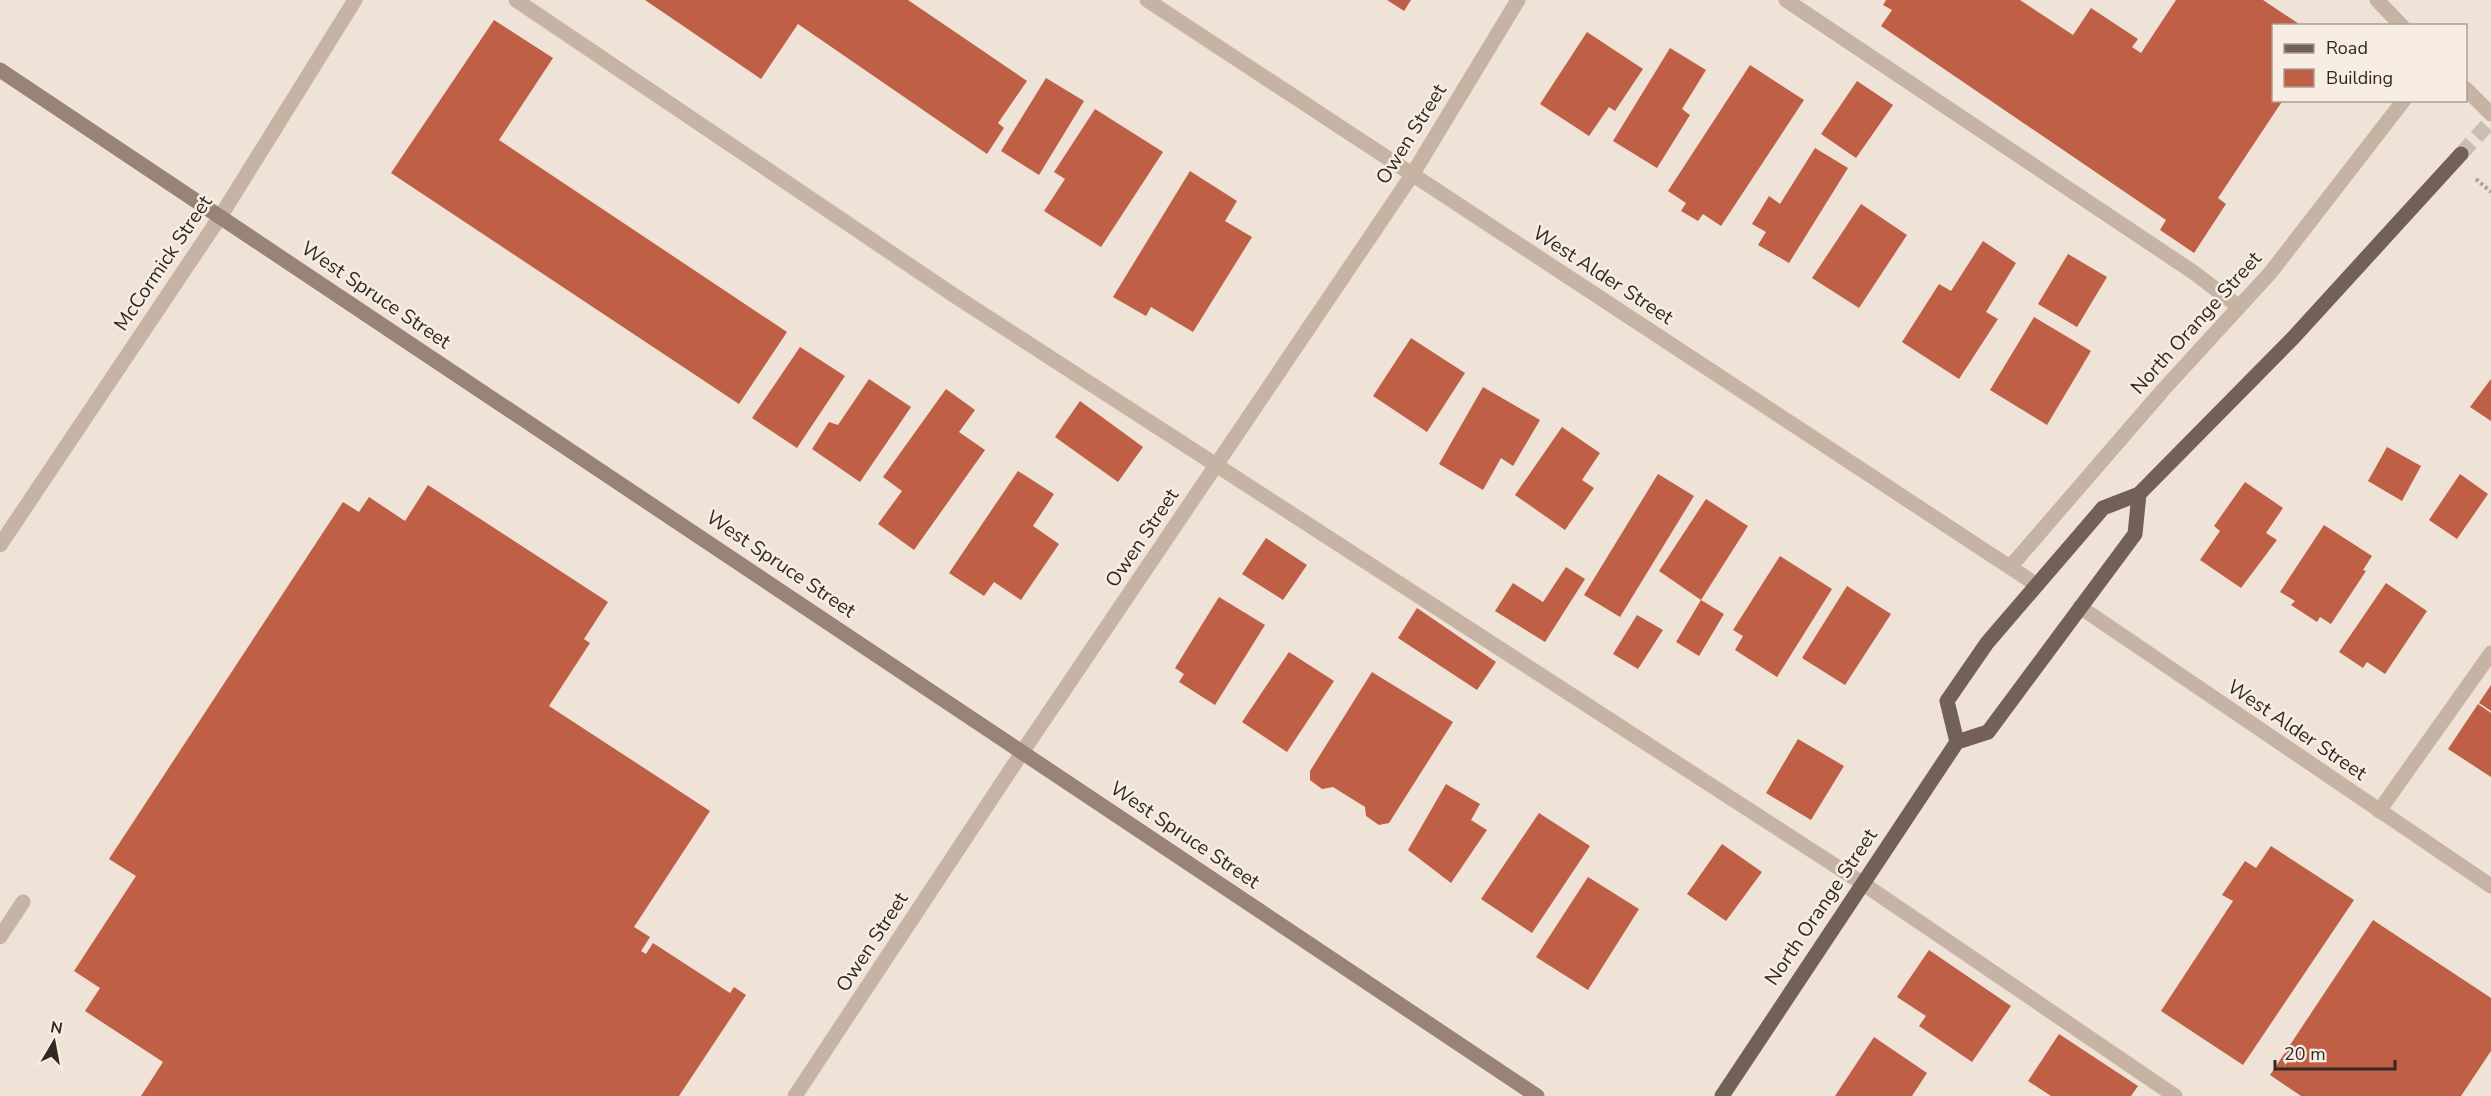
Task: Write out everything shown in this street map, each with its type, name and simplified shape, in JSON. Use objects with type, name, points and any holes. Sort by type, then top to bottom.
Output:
[{"type":"main road","name":"West Spruce Street","points":[[0,70],[1537,1096]]},
{"type":"main road","points":[[2139,494],[2135,534],[1988,732],[1957,742],[1947,700],[1988,643],[2037,585],[2103,508],[2139,494],[2293,338],[2461,154]]},
{"type":"main road","name":"North Orange Street","points":[[1722,1096],[1957,742]]},
{"type":"street","name":"McCormick Street","points":[[0,545],[220,217],[355,0]]},
{"type":"street","points":[[516,0],[955,296],[1862,883],[2175,1096]]},
{"type":"street","name":"West Alder Street","points":[[1147,0],[2037,585]]},
{"type":"street","name":"Owen Street","points":[[795,1096],[1023,752],[1412,175],[1518,0]]},
{"type":"street","points":[[1786,0],[2193,272],[2238,306]]},
{"type":"street","points":[[2377,0],[2400,24]]},
{"type":"street","points":[[2467,90],[2491,114]]},
{"type":"street","name":"North Orange Street","points":[[2011,567],[2238,306],[2271,272],[2402,102]]},
{"type":"street","name":"West Alder Street","points":[[2080,607],[2491,886]]},
{"type":"street","points":[[2379,811],[2491,653]]},
{"type":"street","points":[[0,937],[22,903]]},
{"type":"path","points":[[2474,177],[2491,192]]},
{"type":"building","points":[[645,0],[908,0],[1027,81],[998,123],[1004,128],[987,154],[798,24],[761,79]]},
{"type":"building","points":[[1387,0],[1411,0],[1404,11]]},
{"type":"building","points":[[1886,0],[2020,0],[2073,35],[2091,8],[2138,39],[2132,47],[2141,53],[2176,0],[2263,0],[2299,24],[2272,24],[2272,102],[2282,102],[2218,198],[2226,204],[2194,253],[2160,230],[2166,220],[1881,26],[1892,10],[1883,5]]},
{"type":"building","points":[[494,20],[553,58],[499,140],[787,332],[739,404],[391,173]]},
{"type":"building","points":[[1587,32],[1643,69],[1615,111],[1609,107],[1589,136],[1540,104]]},
{"type":"building","points":[[1670,48],[1706,70],[1682,109],[1690,115],[1657,168],[1613,141]]},
{"type":"building","points":[[1750,65],[1804,100],[1721,226],[1703,214],[1698,221],[1681,211],[1686,203],[1668,191]]},
{"type":"building","points":[[1046,78],[1084,101],[1039,175],[1001,151]]},
{"type":"building","points":[[1857,81],[1893,105],[1856,158],[1821,134]]},
{"type":"building","points":[[1095,109],[1163,152],[1101,247],[1044,211],[1065,179],[1054,172]]},
{"type":"building","points":[[1815,148],[1848,168],[1789,263],[1758,245],[1766,232],[1752,224],[1769,196],[1780,204]]},
{"type":"building","points":[[1190,171],[1237,201],[1225,221],[1252,237],[1193,332],[1151,307],[1146,316],[1113,297]]},
{"type":"building","points":[[1861,204],[1907,235],[1859,308],[1812,278]]},
{"type":"building","points":[[1983,241],[2016,263],[1986,312],[1998,319],[1959,379],[1902,342],[1939,284],[1951,291]]},
{"type":"building","points":[[2068,254],[2107,277],[2077,327],[2038,304]]},
{"type":"building","points":[[2034,317],[2091,351],[2047,425],[1990,390]]},
{"type":"building","points":[[1411,338],[1465,373],[1427,432],[1373,396]]},
{"type":"building","points":[[800,347],[845,376],[797,448],[752,418]]},
{"type":"building","points":[[869,379],[911,407],[860,482],[812,449],[829,422],[838,425]]},
{"type":"building","points":[[2491,379],[2491,421],[2470,407]]},
{"type":"building","points":[[1483,387],[1540,420],[1513,466],[1501,458],[1483,490],[1439,464]]},
{"type":"building","points":[[946,389],[975,410],[959,432],[985,450],[914,550],[878,524],[902,491],[883,477]]},
{"type":"building","points":[[1080,401],[1143,447],[1118,482],[1055,437]]},
{"type":"building","points":[[1562,427],[1600,453],[1582,480],[1594,488],[1565,530],[1515,495]]},
{"type":"building","points":[[2387,447],[2421,466],[2402,501],[2368,481]]},
{"type":"building","points":[[1018,471],[1054,494],[1033,526],[1059,544],[1021,600],[994,582],[984,596],[949,573]]},
{"type":"building","points":[[1658,474],[1694,496],[1620,617],[1584,595]]},
{"type":"building","points":[[2460,474],[2488,494],[2457,539],[2429,520]]},
{"type":"building","points":[[2245,482],[2283,508],[2266,533],[2277,540],[2241,588],[2200,560],[2220,531],[2214,526]]},
{"type":"building","points":[[428,485],[608,602],[584,639],[590,643],[549,706],[710,811],[634,927],[650,937],[641,951],[646,954],[653,943],[730,993],[734,987],[746,995],[679,1096],[141,1096],[163,1062],[85,1011],[100,988],[74,971],[136,876],[109,859],[343,502],[359,512],[369,497],[405,521]]},
{"type":"building","points":[[1706,499],[1748,526],[1701,600],[1659,571]]},
{"type":"building","points":[[2324,525],[2372,556],[2363,570],[2366,571],[2331,624],[2320,617],[2317,622],[2291,605],[2295,601],[2280,592]]},
{"type":"building","points":[[1266,538],[1307,565],[1283,600],[1242,574]]},
{"type":"building","points":[[1780,556],[1832,589],[1777,677],[1735,650],[1743,636],[1733,630]]},
{"type":"building","points":[[1566,567],[1585,579],[1545,642],[1495,611],[1513,583],[1543,602]]},
{"type":"building","points":[[2386,583],[2427,611],[2385,674],[2367,662],[2363,668],[2339,652]]},
{"type":"building","points":[[1847,586],[1891,614],[1845,685],[1802,658]]},
{"type":"building","points":[[1219,597],[1265,625],[1215,705],[1179,682],[1184,674],[1175,668]]},
{"type":"building","points":[[1701,600],[1724,614],[1699,656],[1676,642]]},
{"type":"building","points":[[1417,608],[1496,662],[1477,690],[1398,638]]},
{"type":"building","points":[[1637,615],[1663,630],[1638,669],[1613,654]]},
{"type":"building","points":[[1289,652],[1334,681],[1287,752],[1242,722]]},
{"type":"building","points":[[1372,672],[1453,722],[1389,823],[1379,825],[1366,816],[1365,807],[1333,787],[1322,789],[1310,780],[1310,771]]},
{"type":"building","points":[[2491,685],[2491,711],[2479,703]]},
{"type":"building","points":[[2478,704],[2491,713],[2491,777],[2448,749]]},
{"type":"building","points":[[1798,739],[1844,766],[1811,820],[1766,793]]},
{"type":"building","points":[[1446,784],[1480,804],[1471,820],[1487,830],[1451,883],[1408,850]]},
{"type":"building","points":[[1539,813],[1590,846],[1532,933],[1481,899]]},
{"type":"building","points":[[1722,844],[1762,872],[1726,921],[1687,894]]},
{"type":"building","points":[[2271,846],[2354,900],[2243,1065],[2161,1011],[2233,901],[2222,895],[2245,861],[2256,868]]},
{"type":"building","points":[[1588,877],[1639,909],[1588,990],[1536,957]]},
{"type":"building","points":[[2373,920],[2491,998],[2491,1051],[2461,1096],[2301,1096],[2270,1075]]},
{"type":"building","points":[[1929,950],[2011,1006],[1972,1062],[1919,1026],[1926,1016],[1897,997]]},
{"type":"building","points":[[2059,1034],[2138,1086],[2131,1096],[2051,1096],[2028,1081]]},
{"type":"building","points":[[1874,1037],[1927,1073],[1912,1096],[1835,1096]]},
{"type":"tunnel","points":[[2461,154],[2491,121]]}]
